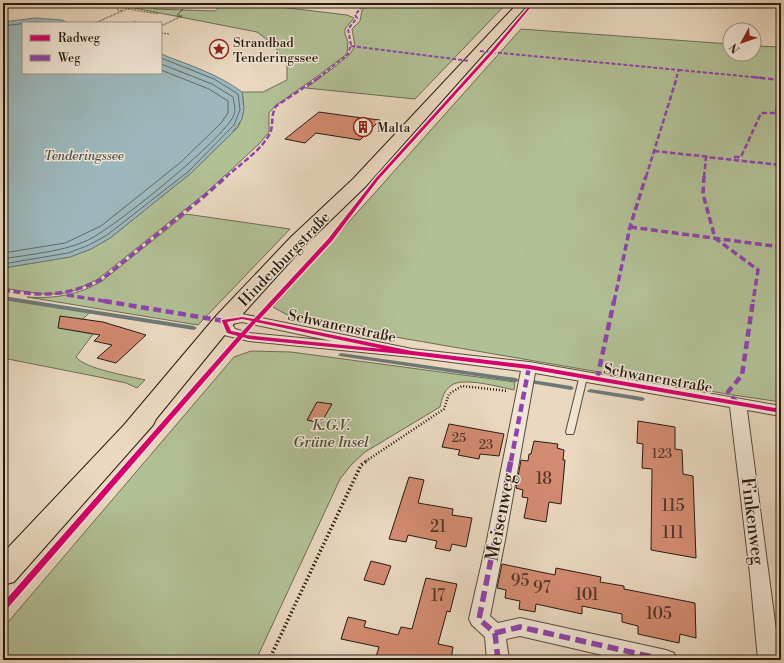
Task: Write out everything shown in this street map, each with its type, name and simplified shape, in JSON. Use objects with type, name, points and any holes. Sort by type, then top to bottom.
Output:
[{"type":"main road","name":"Hindenburgstraße","points":[[3,573],[232,324],[298,241],[359,183],[524,3]]},
{"type":"street","name":"Schwanenstraße","points":[[232,324],[249,337],[412,353],[529,368],[738,405],[781,411]]},
{"type":"street","name":"Schwanenstraße","points":[[232,324],[412,353]]},
{"type":"street","name":"Meisenweg","points":[[495,633],[479,619],[496,540],[529,368]]},
{"type":"street","name":"Finkenweg","points":[[738,405],[774,638],[769,660]]},
{"type":"street","points":[[498,660],[495,633],[520,627],[666,660]]},
{"type":"lane","points":[[570,432],[583,377]]},
{"type":"path","points":[[162,26],[182,16],[177,15],[190,4]]},
{"type":"path","points":[[97,22],[129,8],[159,14]]},
{"type":"path","points":[[117,10],[124,11]]},
{"type":"path","points":[[162,33],[169,34]]},
{"type":"path","points":[[269,660],[361,465],[444,409],[450,394],[462,386],[524,393]]},
{"type":"green space","points":[[127,3],[160,3],[153,7],[155,7],[154,9],[215,11],[220,6],[208,3],[246,3],[347,15],[354,18],[345,29],[348,42],[347,54],[275,106],[269,113],[269,132],[259,144],[207,192],[98,279],[76,290],[61,294],[41,294],[3,288],[3,268],[70,257],[91,249],[110,238],[191,173],[238,127],[242,118],[243,110],[242,92],[263,92],[287,80],[287,64],[273,44],[257,32],[129,7]]},
{"type":"green space","points":[[371,3],[507,3],[415,99],[306,88],[350,54],[355,46],[352,29],[360,21],[362,10]]},
{"type":"green space","points":[[521,29],[722,43],[722,62],[762,62],[762,46],[781,47],[781,402],[296,320],[273,307]]},
{"type":"green space","points":[[186,214],[290,229],[198,325],[27,297],[57,297],[75,293],[93,286],[102,281]]},
{"type":"green space","points":[[3,299],[90,312],[72,330],[93,334],[76,357],[88,365],[145,380],[137,388],[126,383],[3,358]]},
{"type":"green space","name":"K.G.V. Grüne Insel","points":[[251,351],[291,352],[515,382],[514,390],[473,382],[457,383],[452,385],[445,392],[440,407],[365,452],[351,465],[340,479],[256,660],[3,660],[3,628],[234,357]]},
{"type":"water","name":"Tenderingssee","points":[[35,18],[62,20],[66,22],[22,22],[22,74],[162,74],[162,54],[203,70],[242,92],[244,109],[242,119],[232,133],[191,173],[110,238],[91,249],[70,257],[3,268],[3,22]]},
{"type":"building","points":[[319,112],[380,120],[360,140],[316,133],[305,143],[285,139]]},
{"type":"building","points":[[60,316],[103,322],[146,335],[116,363],[97,358],[112,345],[94,341],[100,335],[58,328]]},
{"type":"building","points":[[317,402],[332,404],[321,423],[307,420]]},
{"type":"building","points":[[638,421],[675,427],[675,449],[682,450],[683,474],[693,476],[696,558],[651,550],[652,469],[642,468],[643,444],[637,443]]},
{"type":"building","points":[[449,424],[504,434],[499,456],[480,454],[479,459],[458,455],[460,450],[442,447]]},
{"type":"building","points":[[534,441],[558,444],[557,448],[564,450],[563,460],[565,460],[561,504],[549,502],[546,522],[524,518],[528,498],[522,497],[523,490],[516,488],[521,460],[528,461]]},
{"type":"building","points":[[409,477],[424,480],[418,503],[453,509],[452,515],[472,518],[466,547],[452,544],[450,551],[435,548],[437,541],[408,535],[406,542],[389,539]]},
{"type":"building","points":[[371,561],[391,566],[384,585],[364,580]]},
{"type":"building","points":[[502,564],[555,575],[556,568],[601,577],[600,582],[624,586],[624,589],[695,603],[696,638],[680,634],[679,643],[638,634],[638,626],[622,622],[622,614],[582,606],[582,614],[536,604],[535,612],[519,609],[520,601],[505,598],[506,590],[497,588]]},
{"type":"building","points":[[426,578],[457,584],[450,612],[447,611],[438,644],[453,647],[451,660],[375,660],[379,647],[341,639],[348,617],[366,621],[364,627],[398,635],[401,627],[412,629]]},
{"type":"waterway","points":[[3,298],[194,328]]},
{"type":"waterway","points":[[341,355],[516,380]]},
{"type":"waterway","points":[[532,382],[571,388]]},
{"type":"waterway","points":[[590,391],[642,399]]},
{"type":"marked path","points":[[3,290],[30,294],[54,295],[78,290],[90,286],[102,279],[201,199],[262,145],[271,132],[272,113],[276,106],[330,70],[348,54],[351,47],[348,29],[355,22],[357,18],[355,15],[365,3]]},
{"type":"marked path","points":[[351,46],[470,61]]},
{"type":"marked path","points":[[480,51],[679,70],[630,227],[597,379]]},
{"type":"marked path","points":[[679,70],[781,80]]},
{"type":"marked path","points":[[734,157],[741,157],[761,113],[776,113],[781,80]]},
{"type":"marked path","points":[[654,151],[710,157]]},
{"type":"marked path","points":[[737,403],[728,392],[742,375],[758,270],[715,238],[703,194],[706,157],[781,165]]},
{"type":"marked path","points":[[630,227],[781,247]]},
{"type":"marked path","points":[[67,295],[224,321]]},
{"type":"marked path","points":[[498,660],[495,633],[479,619],[496,540],[529,367]]},
{"type":"marked path","points":[[495,633],[520,627],[666,660]]},
{"type":"cycle path","points":[[3,608],[241,336],[330,240],[377,179],[492,52],[533,3]]},
{"type":"cycle path","points":[[412,353],[242,318],[224,321],[229,332],[249,337],[412,353],[529,367],[781,411]]},
{"type":"place","name":"Strandbad Tenderingssee","points":[[219,49]]},
{"type":"place","name":"Malta","points":[[363,127]]}]
